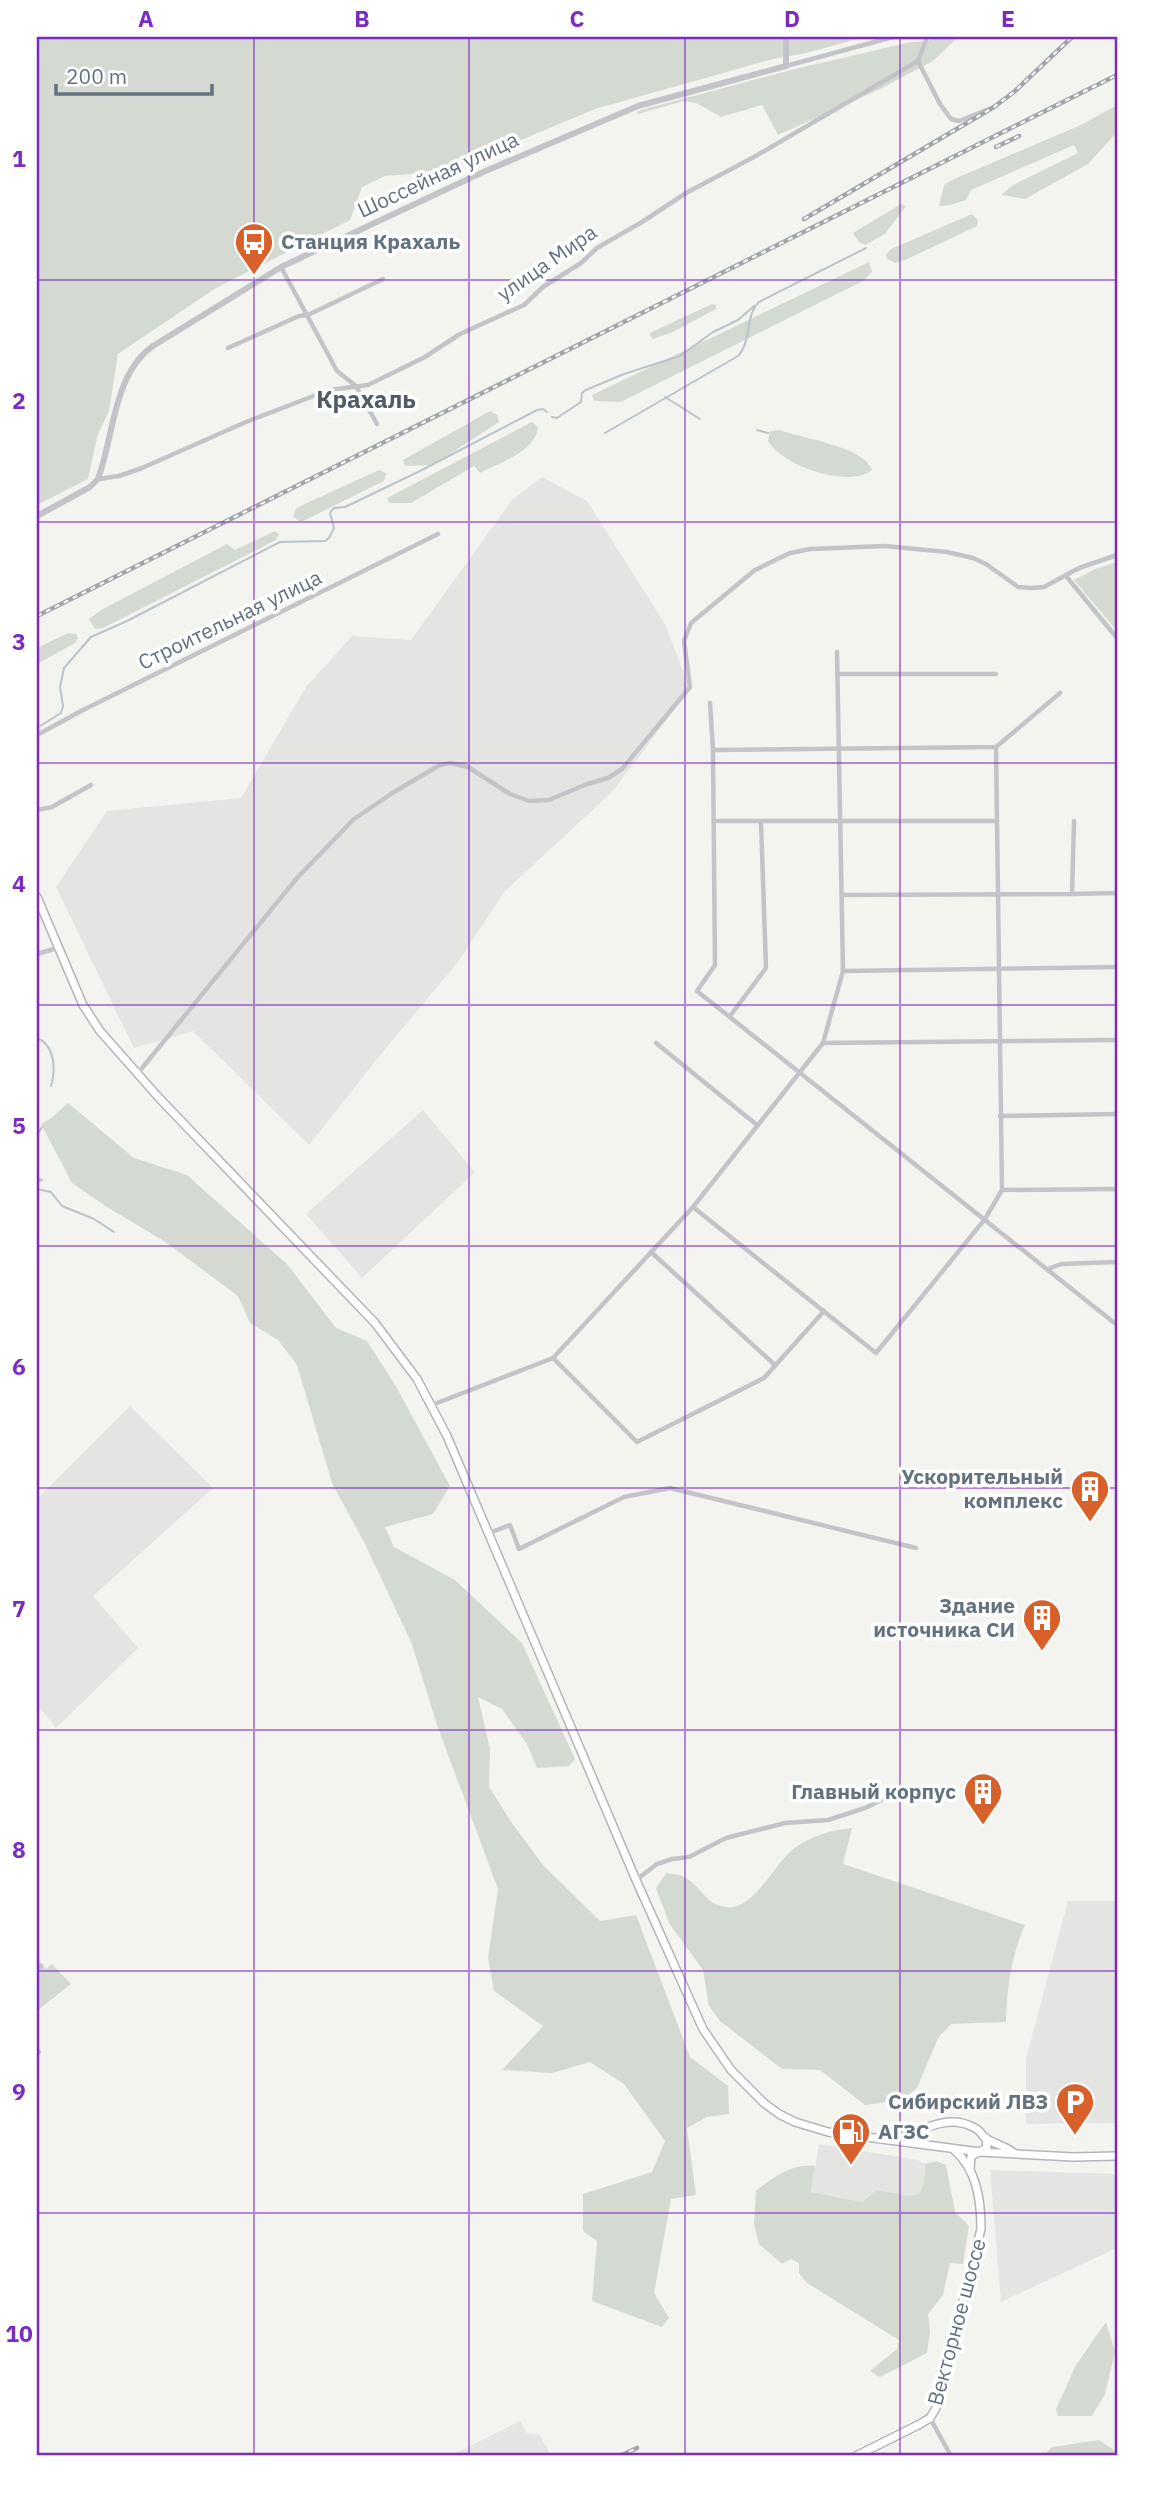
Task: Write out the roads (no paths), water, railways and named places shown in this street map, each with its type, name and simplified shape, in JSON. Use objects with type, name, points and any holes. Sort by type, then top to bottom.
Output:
[{"type":"main road","points":[[37,897],[57,948],[88,1013],[100,1031],[137,1074],[375,1323],[432,1405],[636,1880],[703,2029],[731,2070],[764,2103],[795,2122],[828,2132],[980,2152],[1073,2157],[1117,2156]]},
{"type":"main road","points":[[891,2140],[918,2133],[933,2124],[951,2121],[974,2127],[986,2138],[1016,2154]]},
{"type":"main road","points":[[918,2133],[918,2139],[923,2145]]},
{"type":"main road","points":[[971,2169],[971,2155],[987,2148],[986,2138]]},
{"type":"main road","name":"Векторное шоссе","points":[[856,2456],[930,2418],[936,2408],[981,2229],[979,2200],[971,2169],[954,2149]]},
{"type":"street","points":[[786,37],[786,66],[893,37]]},
{"type":"street","points":[[927,37],[919,61],[940,104],[951,119],[959,121],[994,107]]},
{"type":"street","name":"улица Мира","points":[[98,479],[142,468],[246,422],[330,390],[368,385],[425,357],[460,334],[524,305],[597,248],[686,193],[754,157],[919,61]]},
{"type":"street","name":"Шоссейная улица","points":[[37,516],[90,487],[98,479],[121,395],[134,365],[142,354],[281,267],[481,173],[638,106],[786,66]]},
{"type":"street","points":[[281,267],[337,371],[356,386],[377,424]]},
{"type":"street","points":[[228,348],[299,316],[308,315],[383,279]]},
{"type":"street","name":"Строительная улица","points":[[37,735],[438,534]]},
{"type":"street","points":[[137,1074],[297,878],[354,819],[394,792],[440,765],[450,763],[468,767],[509,794],[529,801],[549,800],[616,775],[690,687],[684,640],[691,623],[767,562],[800,550],[894,547],[947,552],[986,564],[1021,588],[1044,587],[1079,568],[1117,555]]},
{"type":"street","points":[[1066,576],[1117,638]]},
{"type":"street","points":[[432,1405],[553,1358],[693,1207],[823,1043],[843,971],[837,652]]},
{"type":"street","points":[[838,674],[996,674]]},
{"type":"street","points":[[713,750],[996,747],[1060,693]]},
{"type":"street","points":[[710,703],[713,750],[715,965],[697,991],[800,1070],[1117,1325]]},
{"type":"street","points":[[693,1207],[876,1353],[985,1219],[1002,1190],[996,747]]},
{"type":"street","points":[[37,810],[52,807],[91,785]]},
{"type":"street","points":[[714,821],[996,821]]},
{"type":"street","points":[[1072,894],[1074,821]]},
{"type":"street","points":[[730,1016],[766,968],[761,822]]},
{"type":"street","points":[[842,895],[1117,893]]},
{"type":"street","points":[[37,954],[57,948]]},
{"type":"street","points":[[843,971],[1117,967]]},
{"type":"street","points":[[823,1043],[1117,1040]]},
{"type":"street","points":[[656,1043],[757,1125]]},
{"type":"street","points":[[1000,1116],[1117,1114]]},
{"type":"street","points":[[1002,1190],[1117,1189]]},
{"type":"street","points":[[651,1252],[775,1365]]},
{"type":"street","points":[[1048,1269],[1061,1264],[1117,1262]]},
{"type":"street","points":[[553,1358],[637,1442],[764,1378],[824,1311]]},
{"type":"street","points":[[488,1533],[510,1525],[519,1549],[624,1497],[670,1488],[916,1548]]},
{"type":"street","points":[[636,1880],[657,1864],[672,1858],[689,1857],[726,1838],[785,1823],[828,1820],[866,1808],[892,1795],[907,1793]]},
{"type":"street","points":[[930,2418],[951,2456]]},
{"type":"waterway","points":[[605,433],[738,356],[745,343],[752,314],[759,302],[866,248]]},
{"type":"waterway","points":[[552,417],[557,418],[581,402],[582,393],[586,390],[624,374],[680,356],[713,332],[738,320],[754,306]]},
{"type":"waterway","points":[[665,397],[700,419]]},
{"type":"waterway","points":[[37,728],[61,713],[63,706],[60,687],[64,668],[91,637],[280,542],[325,541],[334,528],[330,513],[334,508],[345,507],[420,471],[537,410],[543,409],[547,412]]},
{"type":"waterway","points":[[757,430],[768,433]]},
{"type":"waterway","points":[[37,1038],[43,1041],[51,1052],[51,1086]]},
{"type":"waterway","points":[[37,1135],[42,1127]]},
{"type":"waterway","points":[[37,1178],[42,1180],[37,1182]]},
{"type":"waterway","points":[[37,1189],[51,1192],[62,1206],[94,1219],[114,1232]]},
{"type":"railway","points":[[804,219],[994,107],[1014,92],[1072,37]]},
{"type":"railway","points":[[37,616],[1117,75]]},
{"type":"railway","points":[[996,147],[1019,136]]},
{"type":"railway","points":[[620,2456],[637,2448]]},
{"type":"place","name":"Станция Крахаль","points":[[254,276]]},
{"type":"place","name":"Ускорительный комплекс","points":[[1090,1523]]},
{"type":"place","name":"Здание источника СИ","points":[[1042,1652]]},
{"type":"place","name":"Главный корпус","points":[[983,1826]]},
{"type":"place","name":"Сибирский ЛВЗ","points":[[1075,2136]]},
{"type":"place","name":"АГЗС","points":[[851,2166]]},
{"type":"district","name":"Крахаль","points":[[366,400]]}]
